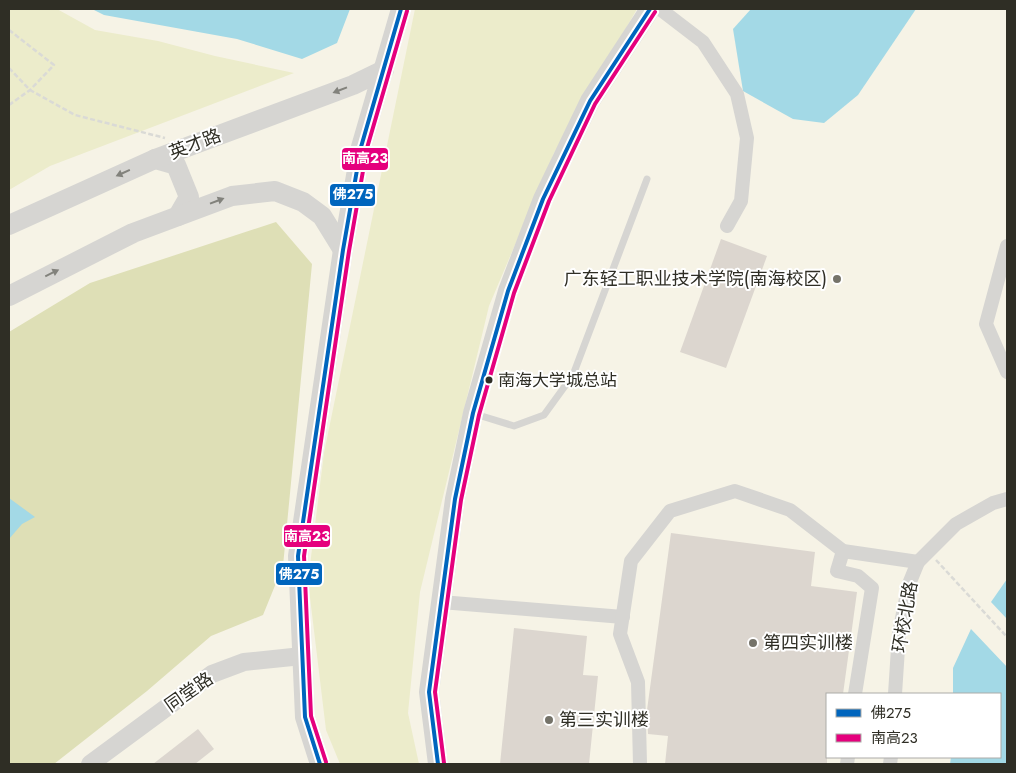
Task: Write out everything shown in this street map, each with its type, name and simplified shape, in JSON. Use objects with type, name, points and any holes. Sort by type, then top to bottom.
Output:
[{"type":"main road","points":[[320,764],[305,717],[298,556],[342,250],[361,147],[401,9]]},
{"type":"main road","points":[[438,764],[429,692],[455,499],[472,413],[508,291],[543,199],[590,101],[650,9]]},
{"type":"main road","name":"英才路","points":[[9,225],[155,159],[353,85],[384,70]]},
{"type":"main road","points":[[155,159],[176,165],[182,176],[189,197],[178,216]]},
{"type":"main road","points":[[9,296],[133,233],[232,196],[275,191],[303,202],[322,216],[342,250]]},
{"type":"street","points":[[660,9],[703,42],[737,94],[747,138],[741,201],[728,226]]},
{"type":"street","points":[[1007,246],[986,324],[1007,372]]},
{"type":"street","points":[[640,764],[638,682],[620,634],[631,561],[670,511],[735,492],[790,510],[843,551],[918,562]]},
{"type":"street","name":"环校北路","points":[[895,693],[900,634],[909,584],[918,562],[956,524],[993,503],[1007,498]]},
{"type":"street","points":[[843,551],[837,571],[858,576],[872,588],[855,693]]},
{"type":"street","points":[[441,602],[623,618]]},
{"type":"street","name":"同堂路","points":[[90,764],[212,674],[244,662],[302,656]]},
{"type":"lane","points":[[472,413],[514,426],[544,416],[573,375],[647,179]]},
{"type":"path","points":[[9,30],[54,65],[30,90],[9,106]]},
{"type":"path","points":[[9,68],[30,90],[75,115],[193,145]]},
{"type":"path","points":[[929,552],[1007,637]]},
{"type":"green space","points":[[9,9],[57,9],[95,30],[158,41],[215,56],[294,73],[50,166],[9,190]]},
{"type":"green space","points":[[415,9],[637,9],[554,153],[489,306],[420,592],[408,713],[419,764],[340,764],[326,730],[308,581],[324,453]]},
{"type":"green space","points":[[276,222],[312,264],[283,566],[263,615],[211,636],[147,691],[54,764],[9,764],[9,332],[90,283]]},
{"type":"water","points":[[92,9],[350,9],[337,43],[302,59],[237,39],[104,15]]},
{"type":"water","points":[[751,9],[916,9],[858,95],[824,123],[793,119],[743,91],[733,29]]},
{"type":"water","points":[[9,498],[35,517],[22,524],[9,539]]},
{"type":"water","points":[[1007,579],[1007,619],[991,602]]},
{"type":"water","points":[[971,629],[1007,667],[1006,764],[950,764],[951,758],[1001,758],[1001,693],[953,693],[953,668]]},
{"type":"building","points":[[721,239],[767,256],[726,368],[680,352]]},
{"type":"building","name":"第四实训楼","points":[[671,533],[815,552],[811,586],[857,592],[843,693],[826,693],[827,764],[665,764],[668,736],[648,734],[647,710]]},
{"type":"building","name":"第三实训楼","points":[[514,628],[587,636],[583,675],[598,676],[589,764],[500,764]]},
{"type":"building","points":[[198,729],[214,749],[195,764],[153,764]]},
{"type":"transit line","name":"佛275","points":[[320,764],[305,717],[298,556],[343,250],[361,147],[401,9]]},
{"type":"transit line","name":"佛275","points":[[438,764],[429,692],[455,499],[473,413],[508,291],[543,199],[590,101],[650,9]]},
{"type":"transit line","name":"南高23","points":[[326,762],[311,716],[304,556],[349,251],[367,148],[407,11]]},
{"type":"transit line","name":"南高23","points":[[444,763],[435,692],[461,500],[479,415],[514,293],[549,201],[595,104],[655,12]]},
{"type":"place","name":"广东轻工职业技术学院(南海校区)","points":[[837,279]]},
{"type":"place","name":"南海大学城总站","points":[[489,380]]},
{"type":"place","name":"第四实训楼","points":[[753,643]]},
{"type":"place","name":"第三实训楼","points":[[549,720]]}]
